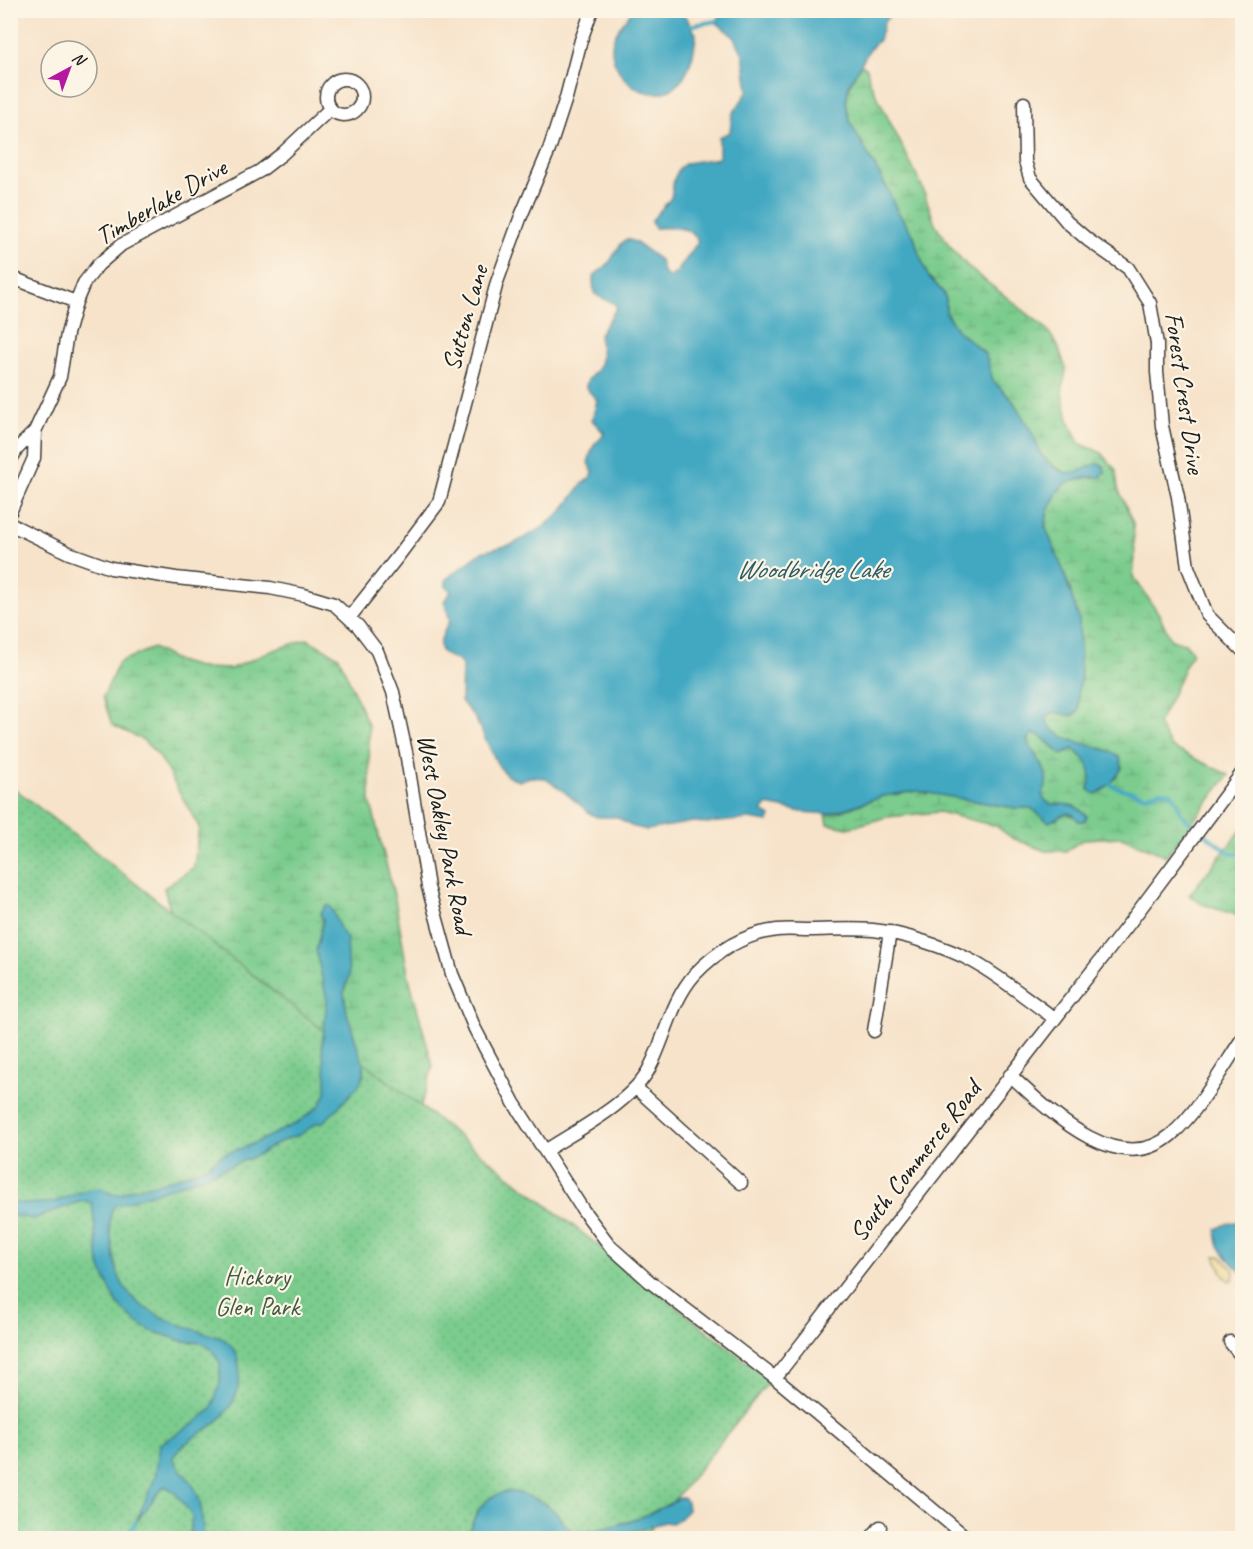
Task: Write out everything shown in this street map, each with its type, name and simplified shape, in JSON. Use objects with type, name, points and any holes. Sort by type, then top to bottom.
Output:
[{"type":"street","name":"Sutton Lane","points":[[349,618],[439,502],[497,282],[521,216],[549,150],[592,10]]},
{"type":"street","name":"Forest Crest Drive","points":[[1024,103],[1025,161],[1030,178],[1067,222],[1128,268],[1150,303],[1157,344],[1162,426],[1178,497],[1188,567],[1207,615],[1242,650]]},
{"type":"street","name":"Timberlake Drive","points":[[10,460],[17,449],[35,431],[60,377],[67,334],[76,302],[84,283],[98,265],[121,245],[260,171],[282,154],[330,109]]},
{"type":"street","points":[[10,277],[76,302]]},
{"type":"street","name":"Timberlake Drive","points":[[10,512],[34,458],[35,431]]},
{"type":"street","name":"West Oakley Park Road","points":[[10,524],[69,553],[111,568],[293,592],[334,604],[358,626],[377,651],[393,692],[406,752],[428,887],[452,974],[475,1029],[514,1103],[583,1210],[611,1247],[649,1281],[775,1378]]},
{"type":"street","name":"South Commerce Road","points":[[775,1378],[1242,773]]},
{"type":"street","points":[[545,1151],[636,1088],[650,1068],[681,992],[706,964],[731,943],[747,937],[778,930],[890,932],[922,941],[971,961],[1021,993],[1054,1018]]},
{"type":"street","points":[[874,1031],[890,932]]},
{"type":"street","points":[[1010,1075],[1047,1109],[1092,1139],[1108,1147],[1125,1150],[1144,1149],[1169,1137],[1188,1119],[1242,1039]]},
{"type":"street","points":[[636,1088],[741,1183]]},
{"type":"street","points":[[1230,1342],[1242,1357]]},
{"type":"street","points":[[775,1378],[967,1539]]},
{"type":"street","points":[[871,1539],[880,1527]]},
{"type":"green space","points":[[860,64],[867,68],[869,80],[921,184],[935,224],[949,245],[969,268],[1046,328],[1058,346],[1066,369],[1062,393],[1068,419],[1079,443],[1102,453],[1116,470],[1118,488],[1133,523],[1135,556],[1133,576],[1159,614],[1171,640],[1185,643],[1192,651],[1158,724],[1171,747],[1229,775],[1166,856],[1122,837],[1084,839],[1066,851],[1045,851],[1012,838],[996,826],[939,812],[887,817],[848,828],[828,824],[826,814],[837,813],[883,796],[917,791],[1015,808],[1031,808],[1045,819],[1056,820],[1068,814],[1079,821],[1084,821],[1087,816],[1075,806],[1049,804],[1042,797],[1045,773],[1041,762],[1027,743],[1031,734],[1039,735],[1062,755],[1073,749],[1083,758],[1091,771],[1088,789],[1101,792],[1117,776],[1111,751],[1064,737],[1050,726],[1046,719],[1055,713],[1073,716],[1079,710],[1078,689],[1081,681],[1079,630],[1070,588],[1047,533],[1047,513],[1056,493],[1063,485],[1081,477],[1092,478],[1105,472],[1104,466],[1101,464],[1066,473],[1048,462],[1039,452],[1033,435],[1013,401],[993,381],[983,352],[957,330],[946,313],[946,300],[943,292],[928,276],[917,251],[914,236],[897,211],[888,190],[850,122],[847,98]]},
{"type":"green space","points":[[307,639],[339,657],[369,727],[370,800],[395,899],[408,974],[433,1067],[409,1144],[10,1070],[187,971],[164,888],[194,867],[199,827],[159,756],[143,740],[112,725],[103,697],[119,662],[153,648],[177,661],[202,668],[230,669]]},
{"type":"green space","name":"Hickory Glen Park","points":[[10,785],[770,1380],[644,1538],[11,1538]]},
{"type":"green space","points":[[1242,829],[1242,917],[1202,904],[1189,895]]},
{"type":"sand","points":[[1215,1256],[1221,1256],[1234,1271],[1233,1279],[1230,1281],[1224,1277]]},
{"type":"water","name":"Woodbridge Lake","points":[[740,10],[893,11],[884,22],[879,40],[869,50],[849,85],[846,103],[850,122],[888,190],[897,211],[914,236],[928,276],[943,292],[946,300],[946,313],[957,330],[983,352],[993,381],[1013,401],[1033,434],[1041,455],[1055,468],[1066,473],[1077,472],[1098,463],[1104,467],[1105,472],[1101,477],[1088,477],[1064,484],[1048,511],[1045,526],[1062,567],[1079,619],[1081,681],[1078,689],[1079,710],[1069,715],[1054,712],[1046,719],[1050,727],[1065,737],[1114,753],[1120,758],[1122,768],[1107,787],[1095,794],[1088,789],[1089,766],[1073,749],[1061,754],[1042,737],[1033,733],[1027,740],[1045,772],[1046,786],[1042,795],[1044,799],[1050,804],[1067,804],[1076,807],[1087,817],[1084,821],[1079,821],[1072,814],[1067,813],[1049,822],[1031,808],[1015,808],[917,791],[883,796],[829,814],[802,812],[767,805],[762,811],[771,817],[768,822],[749,819],[708,823],[693,822],[647,830],[631,826],[617,817],[597,817],[591,814],[544,778],[530,777],[519,781],[507,776],[498,765],[475,718],[461,701],[462,665],[444,654],[440,646],[450,620],[444,601],[451,592],[446,586],[446,579],[482,552],[513,544],[542,528],[562,511],[582,484],[592,476],[593,472],[588,463],[596,442],[604,433],[592,420],[597,400],[586,388],[586,384],[600,362],[599,335],[616,309],[616,305],[594,293],[593,278],[608,264],[627,239],[660,260],[663,272],[669,278],[677,272],[698,242],[691,232],[673,228],[655,228],[652,220],[671,198],[674,179],[679,169],[686,163],[719,158],[719,137],[730,132],[732,115],[748,91],[743,54],[734,37],[716,22],[723,11],[735,14]]},
{"type":"water","points":[[632,11],[672,11],[686,17],[696,34],[687,71],[679,83],[662,93],[652,93],[632,85],[623,77],[613,58],[614,37]]},
{"type":"water","points":[[326,905],[330,906],[347,938],[349,977],[344,992],[347,1013],[363,1064],[364,1075],[359,1085],[323,1122],[317,1123],[301,1134],[277,1143],[260,1154],[200,1178],[114,1206],[112,1211],[110,1222],[115,1264],[119,1277],[129,1294],[147,1309],[165,1318],[225,1340],[231,1345],[238,1358],[239,1380],[236,1395],[230,1407],[223,1416],[189,1441],[173,1457],[196,1490],[200,1503],[204,1538],[189,1538],[192,1517],[177,1495],[164,1486],[136,1522],[155,1478],[160,1444],[196,1422],[212,1409],[220,1383],[220,1363],[212,1350],[202,1343],[182,1341],[149,1330],[123,1310],[114,1298],[99,1263],[92,1203],[79,1202],[34,1219],[11,1215],[11,1202],[27,1204],[54,1202],[89,1189],[101,1188],[111,1194],[121,1194],[131,1189],[161,1183],[205,1167],[223,1154],[248,1146],[297,1123],[320,1105],[326,1093],[322,1047],[327,1000],[316,951],[323,920],[320,914]]},
{"type":"water","points":[[1242,1221],[1242,1273],[1224,1254],[1216,1236],[1217,1229],[1226,1224]]},
{"type":"water","points":[[510,1491],[543,1502],[570,1529],[584,1532],[650,1514],[679,1498],[687,1502],[688,1510],[672,1523],[664,1522],[602,1538],[466,1538],[477,1513],[486,1501],[500,1493]]},
{"type":"waterway","points":[[687,26],[717,21]]},
{"type":"waterway","points":[[1110,783],[1112,786],[1146,796],[1161,791],[1171,793],[1178,802],[1180,812],[1187,820],[1231,854],[1242,854]]},
{"type":"waterway","points":[[126,1538],[136,1522]]}]
